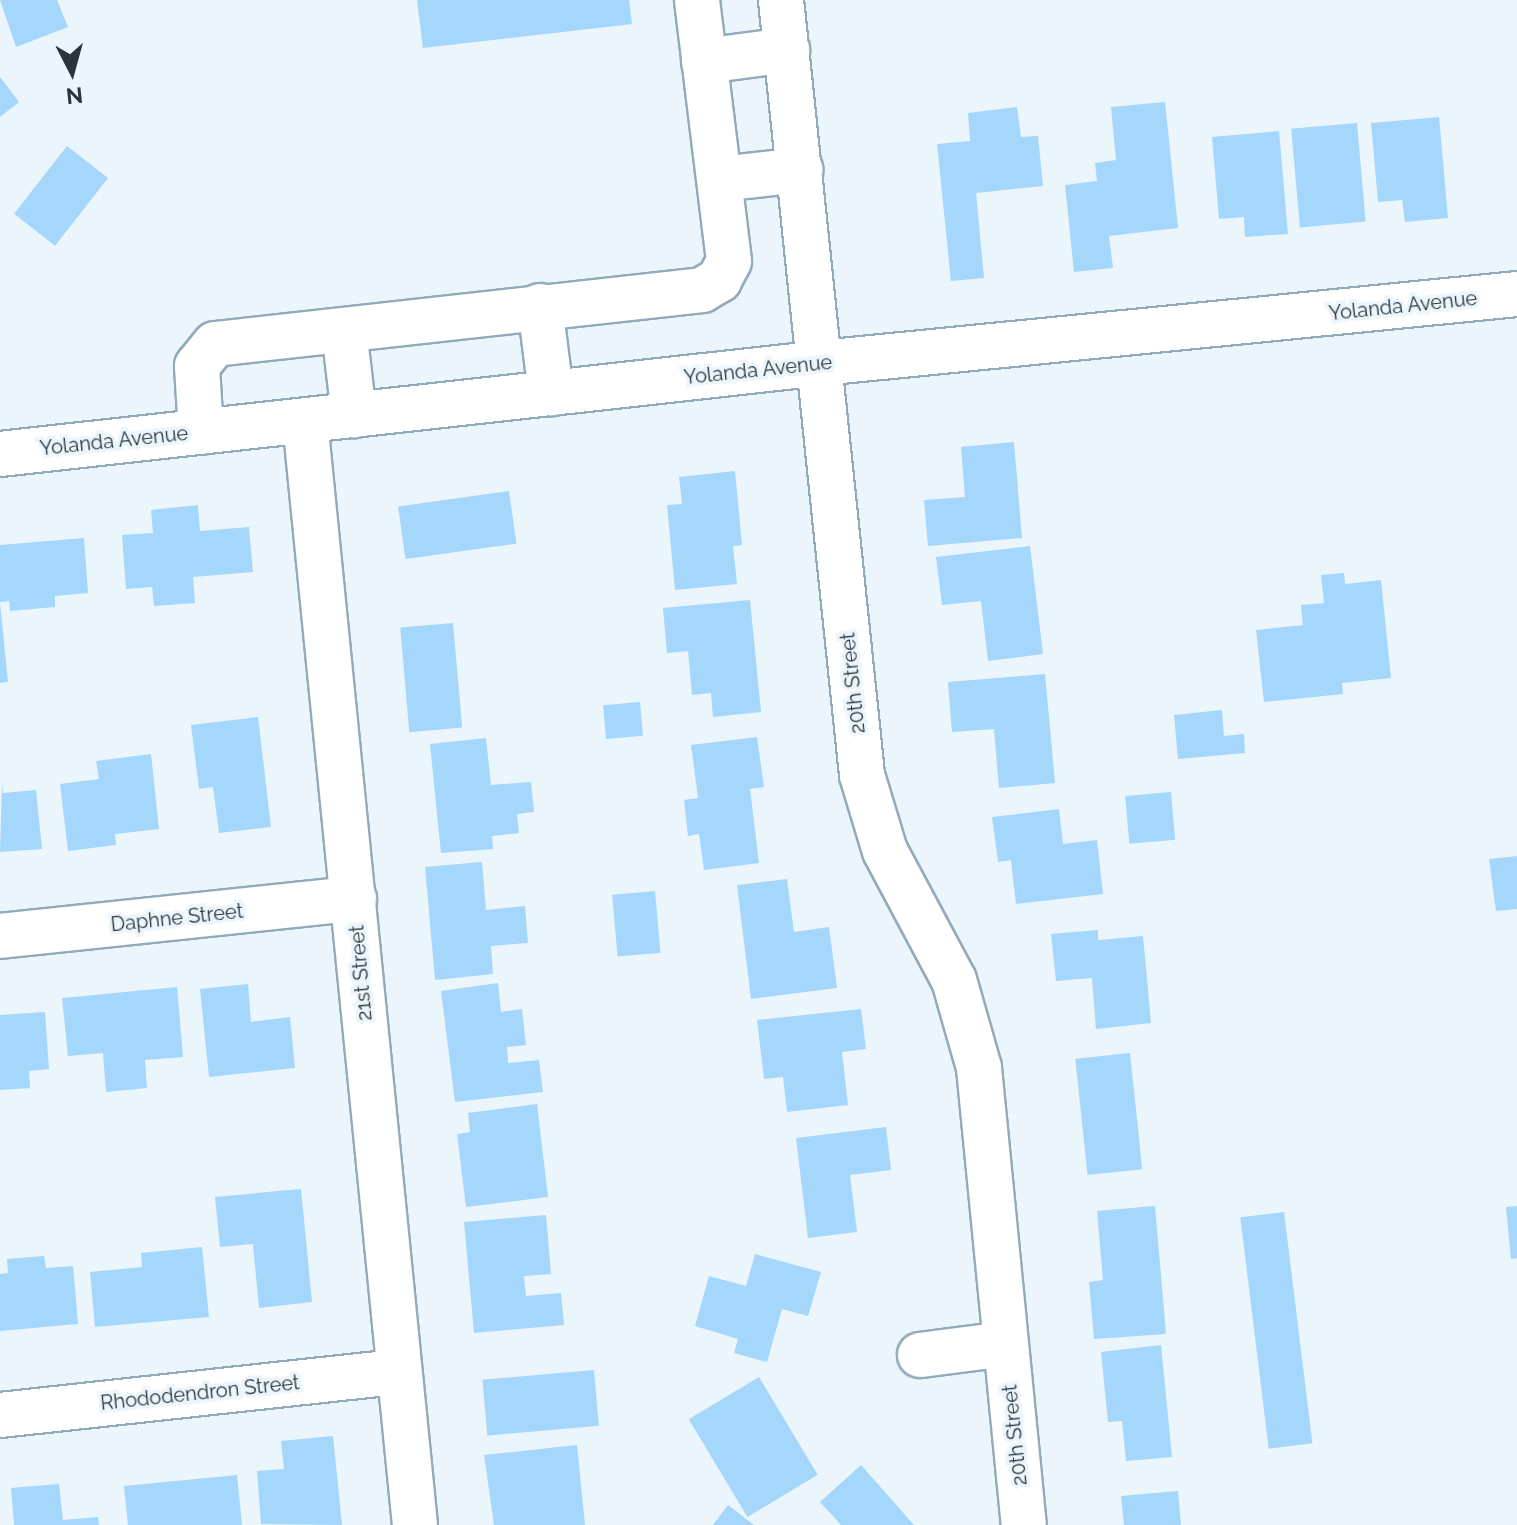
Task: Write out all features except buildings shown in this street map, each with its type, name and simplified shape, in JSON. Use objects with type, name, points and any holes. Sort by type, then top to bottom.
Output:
[{"type":"street","points":[[201,432],[197,366],[215,344],[702,290],[719,280],[729,261],[697,0]]},
{"type":"street","name":"20th Street","points":[[781,0],[862,775],[885,851],[954,980],[979,1068],[1024,1525]]},
{"type":"street","points":[[704,61],[787,50]]},
{"type":"street","points":[[720,179],[800,170]]},
{"type":"street","name":"Yolanda Avenue","points":[[0,454],[821,363],[1517,294]]},
{"type":"street","points":[[540,306],[551,393]]},
{"type":"street","points":[[344,330],[354,415]]},
{"type":"street","name":"21st Street","points":[[305,421],[415,1525]]},
{"type":"street","name":"Daphne Street","points":[[0,936],[354,899]]},
{"type":"street","points":[[920,1355],[1005,1344]]},
{"type":"street","name":"Rhododendron Street","points":[[0,1415],[399,1372]]}]
